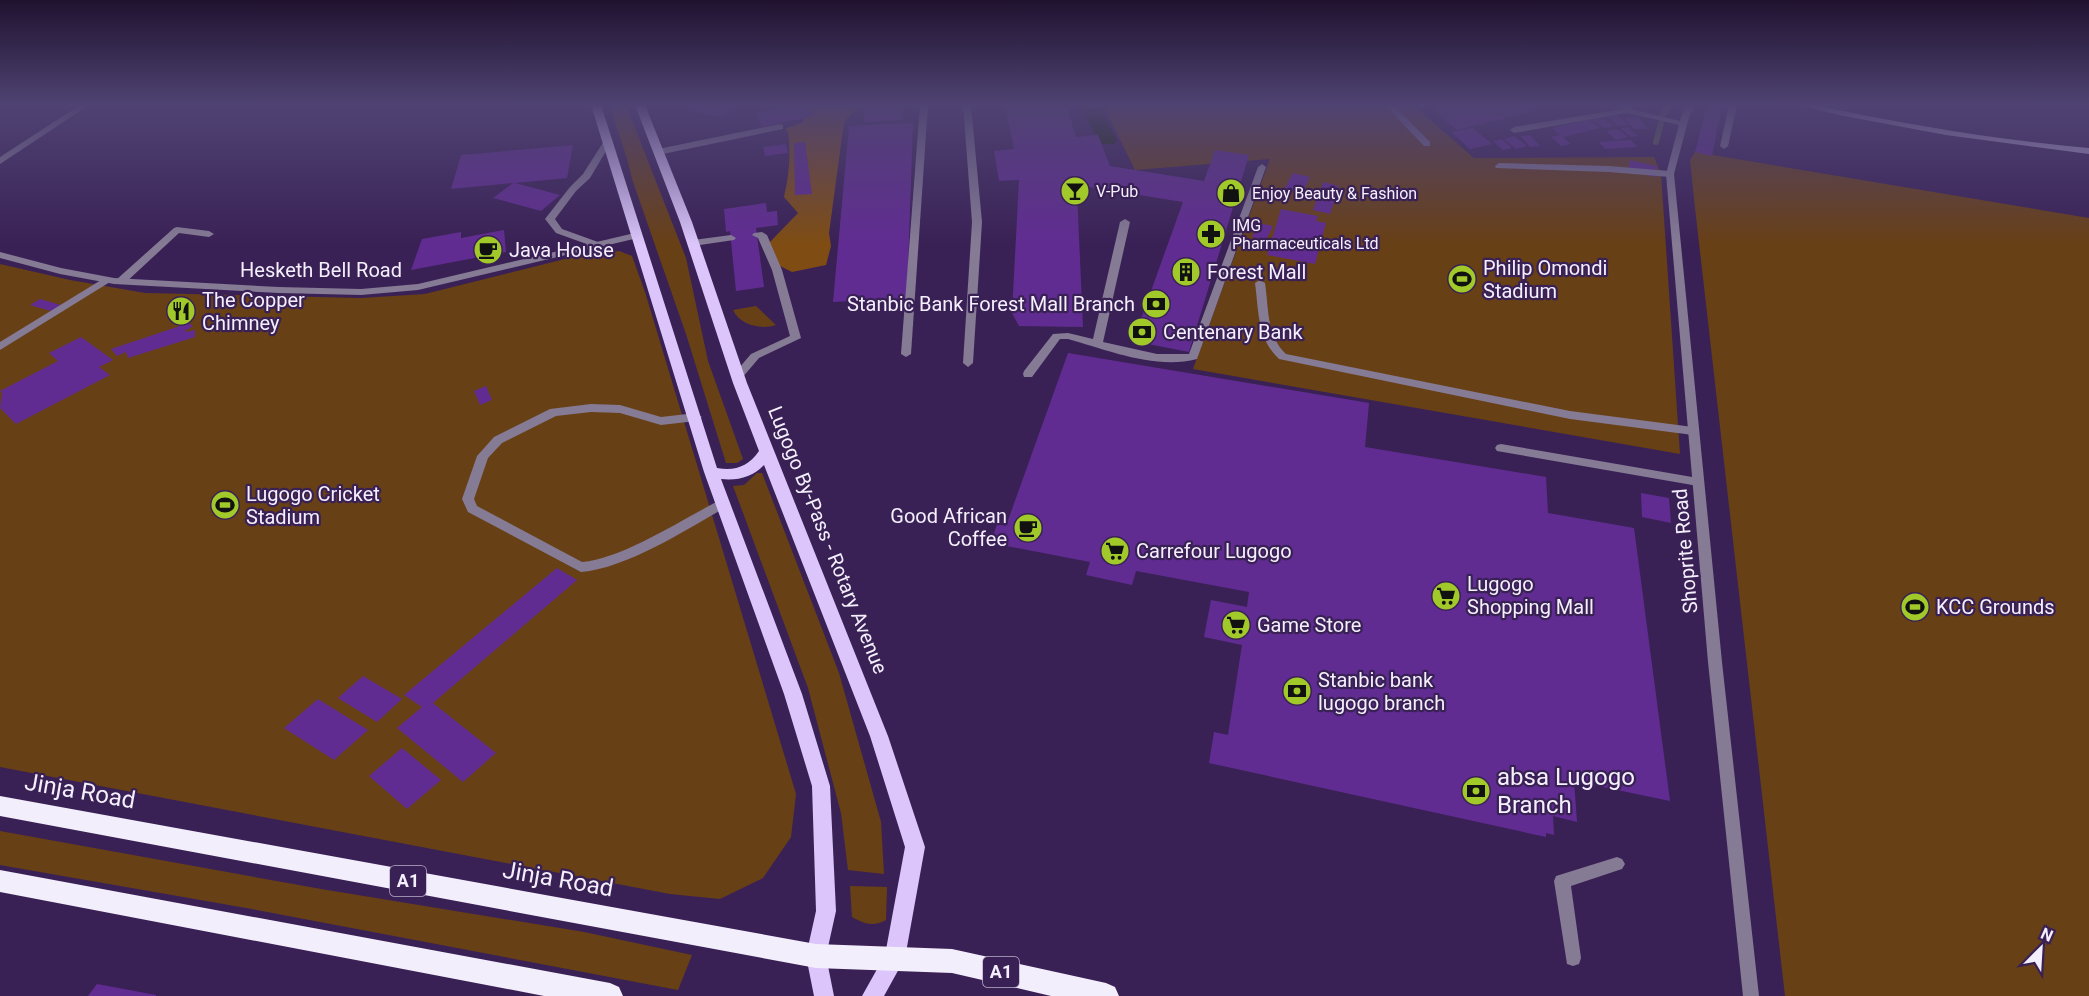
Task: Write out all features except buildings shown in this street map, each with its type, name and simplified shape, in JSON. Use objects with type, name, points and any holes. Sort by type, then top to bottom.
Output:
[{"type":"highway","name":"Jinja Road","points":[[0,806],[816,956],[952,961],[1106,996]]},
{"type":"highway","points":[[0,881],[610,996]]},
{"type":"main road","points":[[611,151],[696,417],[711,472],[724,502],[793,694],[821,786],[826,911],[816,956],[824,996]]},
{"type":"main road","name":"Lugogo By-Pass - Rotary Avenue","points":[[658,152],[693,243],[766,451],[875,726],[915,847],[895,958],[872,996]]},
{"type":"main road","points":[[711,472],[733,475],[747,471],[759,463],[766,451]]},
{"type":"street","points":[[0,161],[14,151]]},
{"type":"street","points":[[595,244],[559,231],[550,219],[573,189],[587,176],[602,151]]},
{"type":"street","points":[[906,354],[921,151]]},
{"type":"street","points":[[968,363],[977,222],[971,151]]},
{"type":"street","name":"Shoprite Road","points":[[1676,151],[1670,174],[1715,662],[1751,996]]},
{"type":"street","points":[[1499,166],[1609,169],[1670,174]]},
{"type":"street","points":[[1028,374],[1058,336],[1068,336],[1166,359],[1181,360],[1193,357],[1262,167]]},
{"type":"street","points":[[1097,344],[1125,222]]},
{"type":"street","points":[[120,282],[177,230],[209,234]]},
{"type":"street","name":"Hesketh Bell Road","points":[[0,255],[60,271],[120,282],[362,292],[418,287],[639,235]]},
{"type":"street","points":[[738,375],[755,356],[796,338],[777,270],[762,235],[758,235]]},
{"type":"street","points":[[693,243],[731,238]]},
{"type":"street","points":[[0,347],[106,280]]},
{"type":"street","points":[[1260,283],[1265,337],[1273,350],[1283,357],[1570,415],[1693,431]]},
{"type":"street","points":[[696,417],[661,421],[620,409],[591,408],[554,412],[498,441],[483,456],[473,479],[468,499],[472,509],[494,522],[581,567],[588,568],[602,564],[659,537],[724,502]]},
{"type":"street","points":[[1501,448],[1698,482]]},
{"type":"street","points":[[1573,958],[1562,881],[1617,864]]},
{"type":"shaded area","points":[[624,151],[644,151],[686,258],[708,361],[743,459],[737,463],[726,463],[686,334]]},
{"type":"shaded area","points":[[789,151],[840,151],[829,233],[831,246],[826,265],[792,272],[774,263],[769,243],[798,213],[784,197]]},
{"type":"shaded area","points":[[1126,151],[1466,151],[1474,158],[1654,157],[1661,174],[1680,454],[1193,369],[1270,159],[1135,170]]},
{"type":"shaded area","name":"KCC Grounds","points":[[1695,152],[2089,218],[2089,996],[1785,996],[1694,199],[1690,160]]},
{"type":"shaded area","points":[[619,251],[632,256],[645,292],[796,794],[791,837],[763,878],[720,899],[670,894],[0,767],[0,264],[70,280],[145,293],[361,298],[425,294],[573,257]]},
{"type":"shaded area","points":[[756,306],[776,325],[764,327],[746,323],[733,310]]},
{"type":"shaded area","points":[[757,473],[762,473],[839,673],[881,822],[884,874],[848,870],[841,813],[808,688],[733,486],[744,485]]},
{"type":"shaded area","points":[[0,831],[321,889],[584,932],[692,955],[678,990],[252,909],[0,865]]},
{"type":"shaded area","points":[[850,886],[887,887],[886,920],[869,924],[852,917]]},
{"type":"place","name":"V-Pub","points":[[1075,191]]},
{"type":"place","name":"Enjoy Beauty & Fashion","points":[[1231,193]]},
{"type":"place","name":"IMG Pharmaceuticals Ltd","points":[[1211,234]]},
{"type":"place","name":"Java House","points":[[488,250]]},
{"type":"place","name":"Forest Mall","points":[[1186,272]]},
{"type":"place","name":"Philip Omondi Stadium","points":[[1462,279]]},
{"type":"place","name":"Stanbic Bank Forest Mall Branch","points":[[1156,304]]},
{"type":"place","name":"The Copper Chimney","points":[[181,311]]},
{"type":"place","name":"Centenary Bank","points":[[1142,332]]},
{"type":"place","name":"Lugogo Cricket Stadium","points":[[225,505]]},
{"type":"place","name":"Good African Coffee","points":[[1028,528]]},
{"type":"place","name":"Carrefour Lugogo","points":[[1115,551]]},
{"type":"place","name":"Lugogo Shopping Mall","points":[[1446,596]]},
{"type":"place","name":"KCC Grounds","points":[[1915,607]]},
{"type":"place","name":"Game Store","points":[[1236,625]]},
{"type":"place","name":"Stanbic bank lugogo branch","points":[[1297,691]]},
{"type":"place","name":"absa Lugogo Branch","points":[[1476,791]]}]
